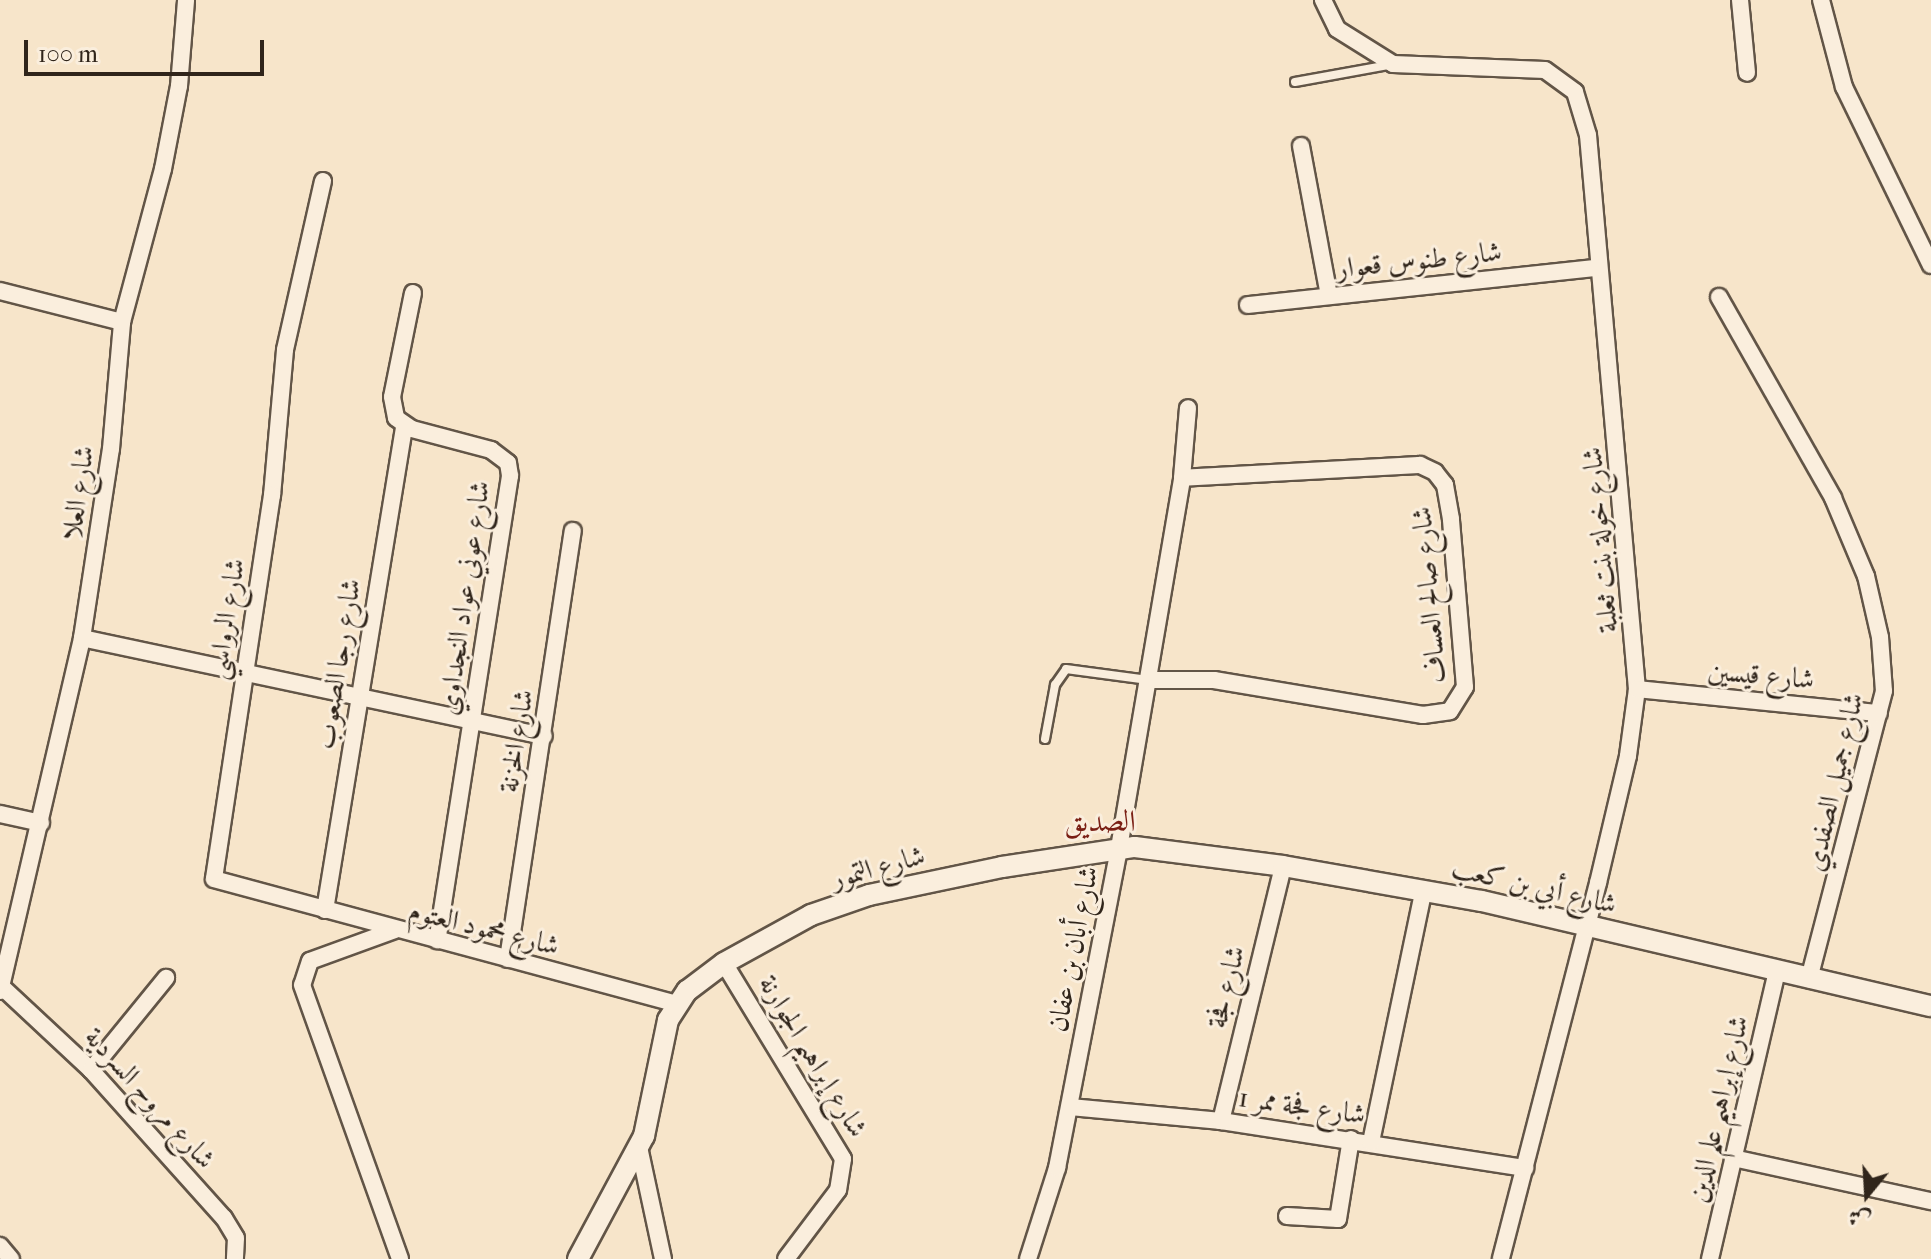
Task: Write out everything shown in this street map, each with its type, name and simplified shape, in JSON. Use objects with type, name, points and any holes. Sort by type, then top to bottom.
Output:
[{"type":"street","name":"شارع العلا","points":[[1,988],[82,638],[111,449],[122,322],[166,155],[179,86],[186,0]]},
{"type":"street","name":"شارع خولة بنت ثعلبة","points":[[1323,0],[1337,29],[1393,64],[1545,70],[1575,92],[1588,135],[1596,268],[1623,479],[1637,689],[1628,756],[1501,1259]]},
{"type":"street","points":[[1740,0],[1747,73]]},
{"type":"street","points":[[1821,0],[1844,87],[1923,231],[1931,265]]},
{"type":"street","points":[[1301,146],[1329,295]]},
{"type":"street","name":"شارع الرواسي","points":[[323,181],[285,350],[272,495],[213,877],[396,929]]},
{"type":"street","name":"شارع طنوس قعوار","points":[[1248,305],[1596,268]]},
{"type":"street","points":[[0,291],[122,322]]},
{"type":"street","points":[[404,426],[396,418],[392,397],[413,293]]},
{"type":"street","name":"شارع جميل الصفدي","points":[[1719,297],[1734,330],[1802,438],[1866,576],[1880,637],[1884,691],[1809,979]]},
{"type":"street","name":"شارع أبان بن عفان","points":[[1028,1259],[1043,1224],[1070,1107],[1119,848],[1182,478],[1188,408]]},
{"type":"street","name":"شارع رجا الصعوب","points":[[325,910],[357,695],[404,426]]},
{"type":"street","name":"شارع عوني عواد النجداوي","points":[[404,426],[491,450],[508,463],[509,489],[437,940]]},
{"type":"street","name":"شارع صالح العساف","points":[[1149,680],[1214,680],[1423,715],[1450,711],[1465,687],[1451,519],[1445,485],[1435,472],[1420,465],[1182,478]]},
{"type":"street","name":"شارع الخزنة","points":[[508,959],[573,531]]},
{"type":"street","points":[[82,638],[544,736]]},
{"type":"street","name":"شارع قيسين","points":[[1637,689],[1879,713]]},
{"type":"street","points":[[0,814],[41,823]]},
{"type":"street","name":"شارع أبي بن كعب","points":[[1119,848],[1283,866],[1424,889],[1931,1006]]},
{"type":"street","name":"شارع التمور","points":[[677,1004],[724,963],[811,915],[869,895],[1119,848]]},
{"type":"street","name":"شارع فجة","points":[[1221,1121],[1283,866]]},
{"type":"street","points":[[1371,1142],[1424,889]]},
{"type":"street","name":"شارع محمود العتوم","points":[[400,1259],[302,985],[310,961],[396,929],[677,1004]]},
{"type":"street","name":"شارع إبراهيم الجوارنة","points":[[724,963],[843,1159],[838,1190],[786,1259]]},
{"type":"street","name":"شارع إبراهيم علم الدين","points":[[1710,1259],[1777,971]]},
{"type":"street","points":[[91,1070],[166,978]]},
{"type":"street","name":"شارع مروح السردية","points":[[1,988],[91,1070],[224,1218],[236,1238],[235,1259]]},
{"type":"street","points":[[578,1259],[639,1147],[664,1035],[677,1004]]},
{"type":"street","name":"شارع فجة ممر 1","points":[[1070,1107],[1221,1121],[1525,1168]]},
{"type":"street","points":[[1287,1216],[1338,1219],[1351,1139]]},
{"type":"street","points":[[639,1147],[663,1259]]},
{"type":"street","points":[[1733,1158],[1931,1201]]},
{"type":"street","points":[[0,1246],[11,1259]]},
{"type":"lane","points":[[1295,82],[1393,64]]},
{"type":"lane","points":[[1045,739],[1055,685],[1066,669],[1149,680]]},
{"type":"district","name":"الصديق","points":[[1100,822]]}]
